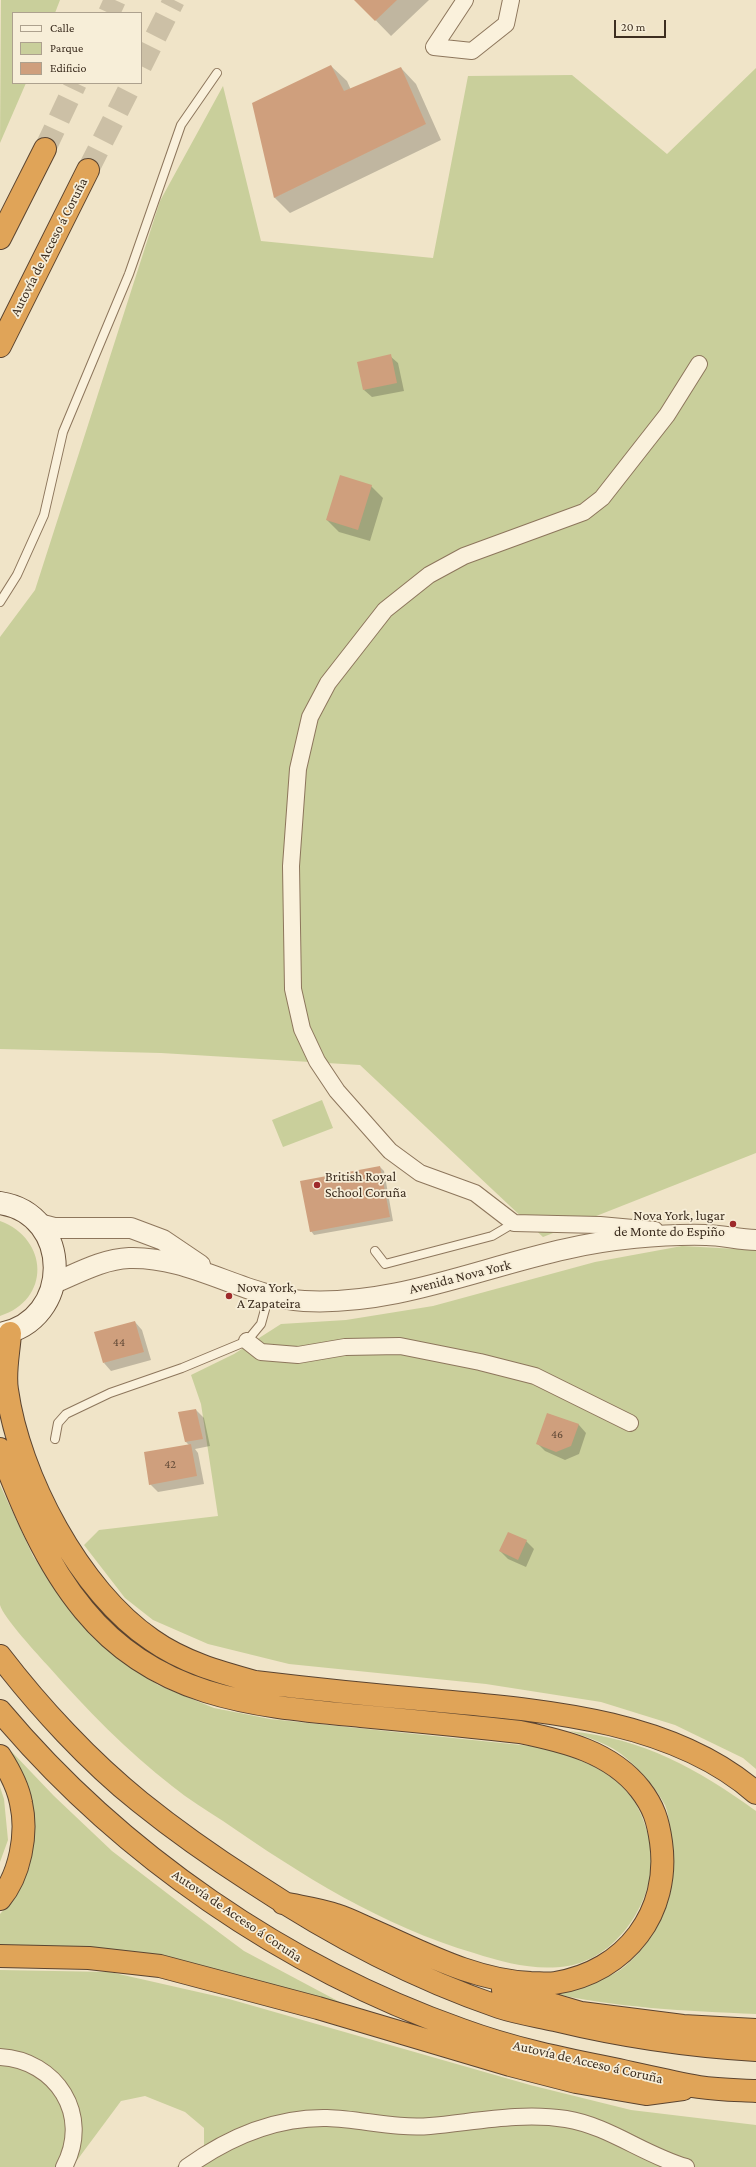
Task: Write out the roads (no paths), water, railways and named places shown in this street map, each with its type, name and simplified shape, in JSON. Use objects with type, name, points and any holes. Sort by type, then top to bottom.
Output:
[{"type":"highway","points":[[0,238],[45,149]]},
{"type":"highway","name":"Autovía de Acceso á Coruña","points":[[0,346],[88,170]]},
{"type":"highway","points":[[5,1333],[6,1388],[17,1435],[36,1486],[68,1547],[87,1576],[109,1604],[152,1640],[186,1660],[220,1673],[255,1682],[528,1709],[598,1720],[680,1745],[743,1781],[756,1792]]},
{"type":"highway","points":[[0,1449],[18,1496],[39,1540],[62,1580],[84,1610],[108,1635],[137,1659],[200,1690],[234,1700],[290,1709],[520,1732],[555,1739],[586,1749],[616,1766],[640,1789],[657,1817],[664,1864],[656,1904],[645,1927],[625,1951],[592,1973],[555,1984],[516,1982],[480,1974],[446,1963],[337,1915],[283,1902]]},
{"type":"highway","points":[[0,1656],[22,1684],[82,1748],[138,1801],[199,1847],[283,1902],[382,1959],[501,2008],[610,2032],[700,2046],[756,2050]]},
{"type":"highway","name":"Autovía de Acceso á Coruña","points":[[0,1711],[68,1786],[143,1852],[246,1925],[309,1963],[377,1997],[462,2030],[548,2056],[701,2087],[756,2091]]},
{"type":"highway","points":[[0,1756],[11,1774],[22,1803],[24,1832],[18,1866],[8,1890],[0,1899]]},
{"type":"highway","points":[[0,1956],[89,1958],[160,1966],[267,1994],[510,2065],[576,2082],[646,2094],[701,2087]]},
{"type":"highway","points":[[382,1959],[406,1957],[458,1978],[581,2013],[684,2026],[756,2030]]},
{"type":"main road","points":[[0,1203],[25,1212],[39,1224],[50,1242],[56,1262],[54,1283],[49,1299],[39,1314],[26,1325],[5,1333]]},
{"type":"street","points":[[465,0],[434,47],[472,51],[506,24],[511,0]]},
{"type":"street","points":[[514,1223],[475,1193],[420,1173],[390,1151],[337,1091],[317,1062],[302,1029],[294,989],[291,866],[298,769],[310,717],[325,690],[385,610],[429,575],[464,556],[584,512],[602,498],[667,415],[699,364]]},
{"type":"street","name":"Avenida Nova York","points":[[514,1223],[600,1224],[756,1240]]},
{"type":"street","name":"Avenida Nova York","points":[[39,1224],[54,1228],[131,1228],[163,1240],[215,1277]]},
{"type":"street","name":"Avenida Nova York","points":[[54,1283],[100,1263],[128,1258],[149,1259],[174,1263],[269,1295],[304,1301],[343,1300],[395,1293],[437,1284],[566,1249],[649,1237],[706,1235]]},
{"type":"street","points":[[247,1341],[261,1352],[298,1355],[345,1347],[400,1346],[480,1362],[535,1376],[630,1423]]},
{"type":"street","points":[[0,2057],[15,2058],[40,2068],[63,2090],[73,2113],[74,2141],[64,2167]]},
{"type":"street","points":[[188,2167],[237,2137],[277,2122],[326,2118],[428,2126],[521,2117],[566,2119],[608,2132],[665,2161],[686,2167]]},
{"type":"lane","points":[[0,602],[17,575],[44,515],[63,432],[129,274],[182,125],[218,73]]},
{"type":"lane","points":[[375,1251],[385,1264],[492,1236],[514,1223]]},
{"type":"lane","points":[[55,1439],[58,1423],[66,1414],[110,1393],[182,1368],[247,1341],[261,1324],[269,1295]]},
{"type":"tunnel","points":[[109,12],[115,0]]},
{"type":"tunnel","points":[[142,64],[174,0]]},
{"type":"tunnel","points":[[45,149],[76,84]]},
{"type":"tunnel","points":[[88,170],[131,84]]},
{"type":"place","name":"British Royal School Coruña","points":[[317,1185]]},
{"type":"place","name":"Nova York, lugar de Monte do Espiño","points":[[733,1224]]},
{"type":"place","name":"Nova York, A Zapateira","points":[[229,1296]]}]
